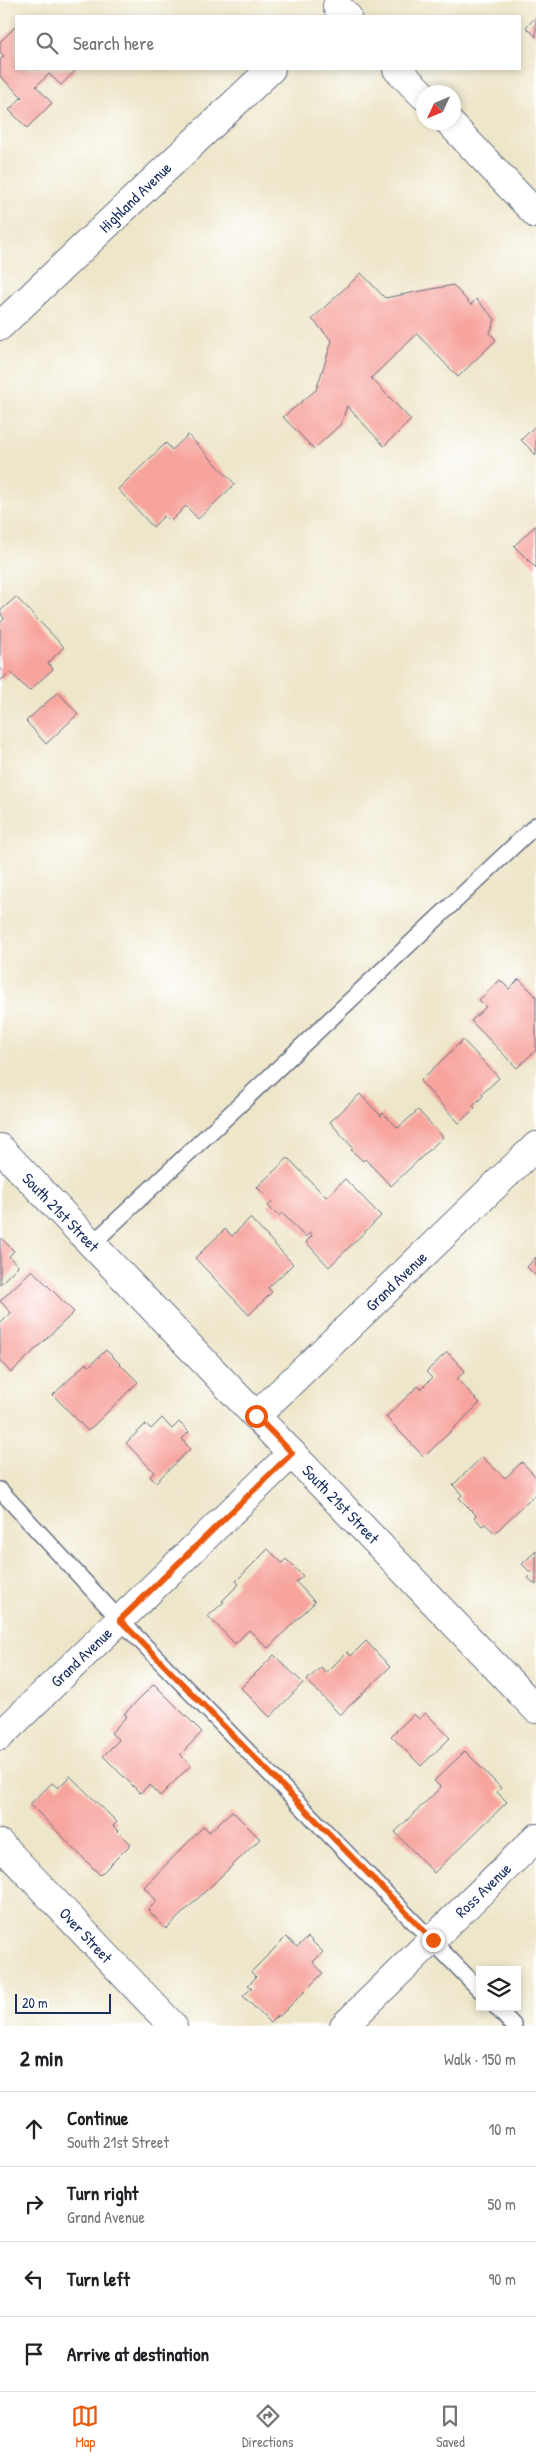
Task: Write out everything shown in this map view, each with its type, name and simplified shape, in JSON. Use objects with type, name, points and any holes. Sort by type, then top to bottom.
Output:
[{"type":"street","name":"Highland Avenue","points":[[0,326],[270,70]]},
{"type":"street","points":[[398,70],[416,88]]},
{"type":"street","points":[[457,130],[536,214]]},
{"type":"street","name":"Grand Avenue","points":[[256,1416],[536,1146]]},
{"type":"street","name":"South 21st Street","points":[[0,1148],[536,1709]]},
{"type":"street","name":"Grand Avenue","points":[[0,1736],[292,1453]]},
{"type":"street","name":"Ross Avenue","points":[[344,2026],[536,1838]]},
{"type":"street","name":"Over Street","points":[[0,1844],[173,2026]]},
{"type":"lane","points":[[92,1244],[536,825]]},
{"type":"lane","points":[[0,1490],[120,1620],[476,1986]]},
{"type":"lane","points":[[500,2011],[514,2026]]},
{"type":"building","points":[[536,17],[536,37],[526,27]]},
{"type":"building","points":[[15,27],[15,70],[76,70],[61,85],[49,74],[36,86],[52,103],[27,128],[9,110],[22,97],[0,76],[0,60],[4,56],[0,52],[0,42]]},
{"type":"building","points":[[361,273],[385,298],[453,285],[471,305],[476,299],[495,319],[490,333],[496,340],[458,377],[417,334],[371,378],[411,420],[384,446],[347,406],[341,424],[314,449],[283,417],[316,390],[332,341],[312,319]]},
{"type":"building","points":[[536,425],[536,455],[521,440]]},
{"type":"building","points":[[188,435],[235,484],[198,519],[186,506],[170,522],[164,516],[153,527],[118,489],[166,443],[172,450]]},
{"type":"building","points":[[536,525],[536,568],[514,546]]},
{"type":"building","points":[[16,597],[64,647],[48,663],[53,669],[29,691],[10,672],[0,681],[0,623],[4,619],[0,611]]},
{"type":"building","points":[[58,692],[78,714],[46,744],[26,721]]},
{"type":"building","points":[[519,979],[536,996],[536,1050],[517,1068],[471,1021],[486,1007],[479,1000],[500,980],[509,989]]},
{"type":"building","points":[[463,1040],[499,1078],[482,1094],[483,1096],[473,1106],[475,1108],[459,1123],[420,1081]]},
{"type":"building","points":[[360,1094],[381,1116],[383,1113],[398,1128],[418,1110],[443,1137],[391,1186],[365,1159],[363,1161],[351,1150],[353,1148],[330,1122]]},
{"type":"building","points":[[288,1158],[326,1197],[345,1179],[381,1216],[329,1267],[306,1242],[312,1236],[310,1233],[305,1237],[282,1213],[278,1216],[268,1206],[272,1202],[257,1187]]},
{"type":"building","points":[[250,1218],[293,1264],[268,1288],[272,1292],[249,1315],[195,1258],[225,1229],[232,1236]]},
{"type":"building","points":[[0,1237],[14,1251],[9,1256],[18,1266],[0,1284]]},
{"type":"building","points":[[536,1257],[536,1276],[527,1267]]},
{"type":"building","points":[[32,1270],[74,1312],[11,1373],[0,1361],[0,1324],[11,1313],[0,1301]]},
{"type":"building","points":[[106,1350],[138,1382],[88,1431],[53,1395],[86,1363],[89,1366]]},
{"type":"building","points":[[447,1352],[465,1371],[457,1379],[480,1403],[424,1457],[386,1417],[418,1386],[421,1389],[432,1378],[426,1372]]},
{"type":"building","points":[[162,1418],[172,1429],[179,1422],[189,1432],[182,1439],[190,1449],[156,1482],[150,1477],[154,1472],[126,1443],[146,1424],[151,1429]]},
{"type":"building","points":[[482,1457],[505,1478],[522,1462],[536,1477],[536,1493],[495,1533],[485,1524],[482,1526],[474,1517],[476,1515],[459,1498],[462,1495],[453,1485]]},
{"type":"building","points":[[268,1549],[282,1563],[286,1559],[303,1576],[296,1582],[315,1602],[268,1648],[249,1630],[235,1644],[208,1616],[224,1602],[222,1601],[239,1584],[236,1581]]},
{"type":"building","points":[[536,1551],[536,1585],[528,1578],[532,1574],[522,1564]]},
{"type":"building","points":[[366,1641],[390,1667],[340,1715],[307,1680],[321,1667],[326,1673],[347,1652],[351,1656]]},
{"type":"building","points":[[274,1655],[303,1683],[270,1717],[241,1688]]},
{"type":"building","points":[[154,1684],[202,1732],[180,1755],[191,1765],[160,1796],[149,1785],[140,1793],[103,1756],[119,1740],[111,1733],[127,1716],[124,1714]]},
{"type":"building","points":[[426,1713],[450,1738],[421,1766],[391,1736],[414,1714],[419,1719]]},
{"type":"building","points":[[465,1751],[501,1788],[497,1792],[507,1802],[434,1873],[395,1832],[441,1787],[434,1781]]},
{"type":"building","points":[[70,1776],[117,1822],[113,1826],[131,1844],[100,1875],[30,1804],[52,1783],[58,1788]]},
{"type":"building","points":[[232,1811],[260,1839],[166,1929],[148,1910],[157,1901],[144,1887],[204,1826],[209,1832]]},
{"type":"building","points":[[286,1937],[297,1947],[308,1937],[323,1952],[313,1962],[323,1973],[279,2017],[278,2015],[270,2023],[243,1996],[252,1988],[248,1985],[256,1977],[251,1972]]},
{"type":"route","points":[[256,1416],[292,1453],[120,1620],[433,1940]]}]
